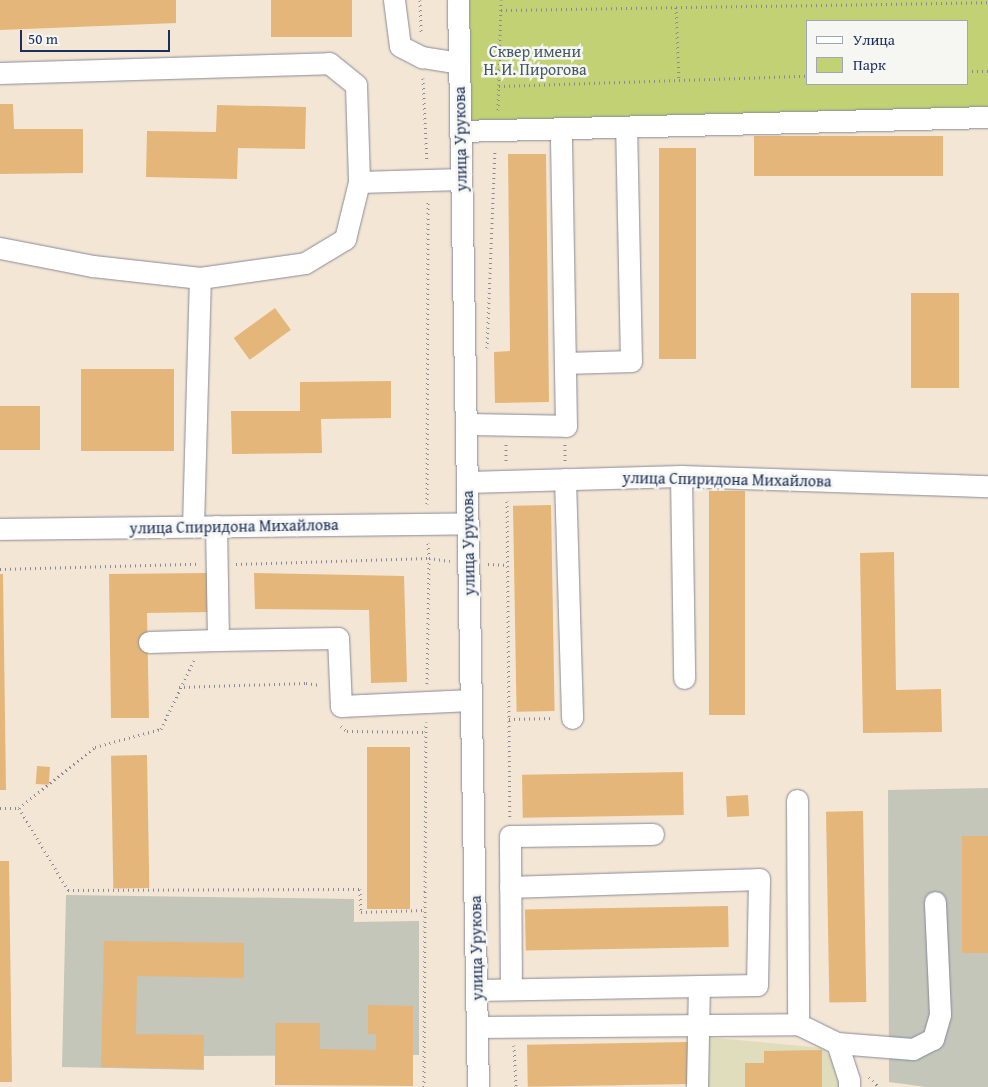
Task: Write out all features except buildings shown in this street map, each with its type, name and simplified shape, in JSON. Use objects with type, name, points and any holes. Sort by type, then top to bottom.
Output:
[{"type":"street","points":[[394,0],[400,46],[422,57],[458,63]]},
{"type":"street","name":"улица Урукова","points":[[458,0],[478,1087]]},
{"type":"street","points":[[0,73],[329,63],[356,85],[359,182],[345,239],[305,263],[200,278],[93,266],[0,248]]},
{"type":"street","points":[[460,131],[988,118]]},
{"type":"street","points":[[565,363],[631,361],[626,127]]},
{"type":"street","points":[[466,424],[566,426],[561,128]]},
{"type":"street","points":[[359,182],[461,179]]},
{"type":"street","points":[[193,526],[200,278]]},
{"type":"street","points":[[681,476],[684,678]]},
{"type":"street","name":"улица Спиридона Михайлова","points":[[467,482],[681,476],[988,486]]},
{"type":"street","points":[[564,479],[572,718]]},
{"type":"street","name":"улица Спиридона Михайлова","points":[[0,528],[468,523]]},
{"type":"street","points":[[211,640],[216,526]]},
{"type":"street","points":[[149,642],[338,638],[342,706],[471,700]]},
{"type":"street","points":[[797,800],[798,1024]]},
{"type":"street","points":[[511,989],[510,836],[653,834]]},
{"type":"street","points":[[476,990],[757,985],[759,879],[510,887]]},
{"type":"street","points":[[477,1027],[798,1024],[836,1043],[913,1049],[933,1038],[940,1014],[934,902]]},
{"type":"street","points":[[697,1087],[699,986]]},
{"type":"street","points":[[836,1043],[849,1080],[849,1087]]},
{"type":"path","points":[[420,0],[428,180],[427,523],[429,558]]},
{"type":"path","points":[[501,10],[988,2]]},
{"type":"path","points":[[676,7],[679,80]]},
{"type":"path","points":[[968,71],[988,71]]},
{"type":"path","points":[[499,86],[806,76]]},
{"type":"path","points":[[564,479],[566,426]]},
{"type":"path","points":[[0,808],[19,808],[95,747],[161,729],[179,687],[211,640]]},
{"type":"path","points":[[179,687],[306,682],[319,684],[323,692]]},
{"type":"path","points":[[509,718],[572,718]]},
{"type":"path","points":[[338,723],[347,731],[426,732]]},
{"type":"path","points":[[19,808],[68,890],[360,889],[361,912],[424,910]]},
{"type":"shaded area","points":[[988,788],[988,1087],[926,1087],[889,1082],[888,790]]},
{"type":"shaded area","points":[[66,895],[354,899],[354,922],[419,921],[419,1055],[204,1056],[204,1070],[62,1067]]},
{"type":"shaded area","points":[[707,1037],[823,1048],[860,1087],[708,1087]]},
{"type":"green space","name":"Сквер имени Н. И. Пирогова","points":[[469,0],[988,0],[988,108],[471,123]]}]
